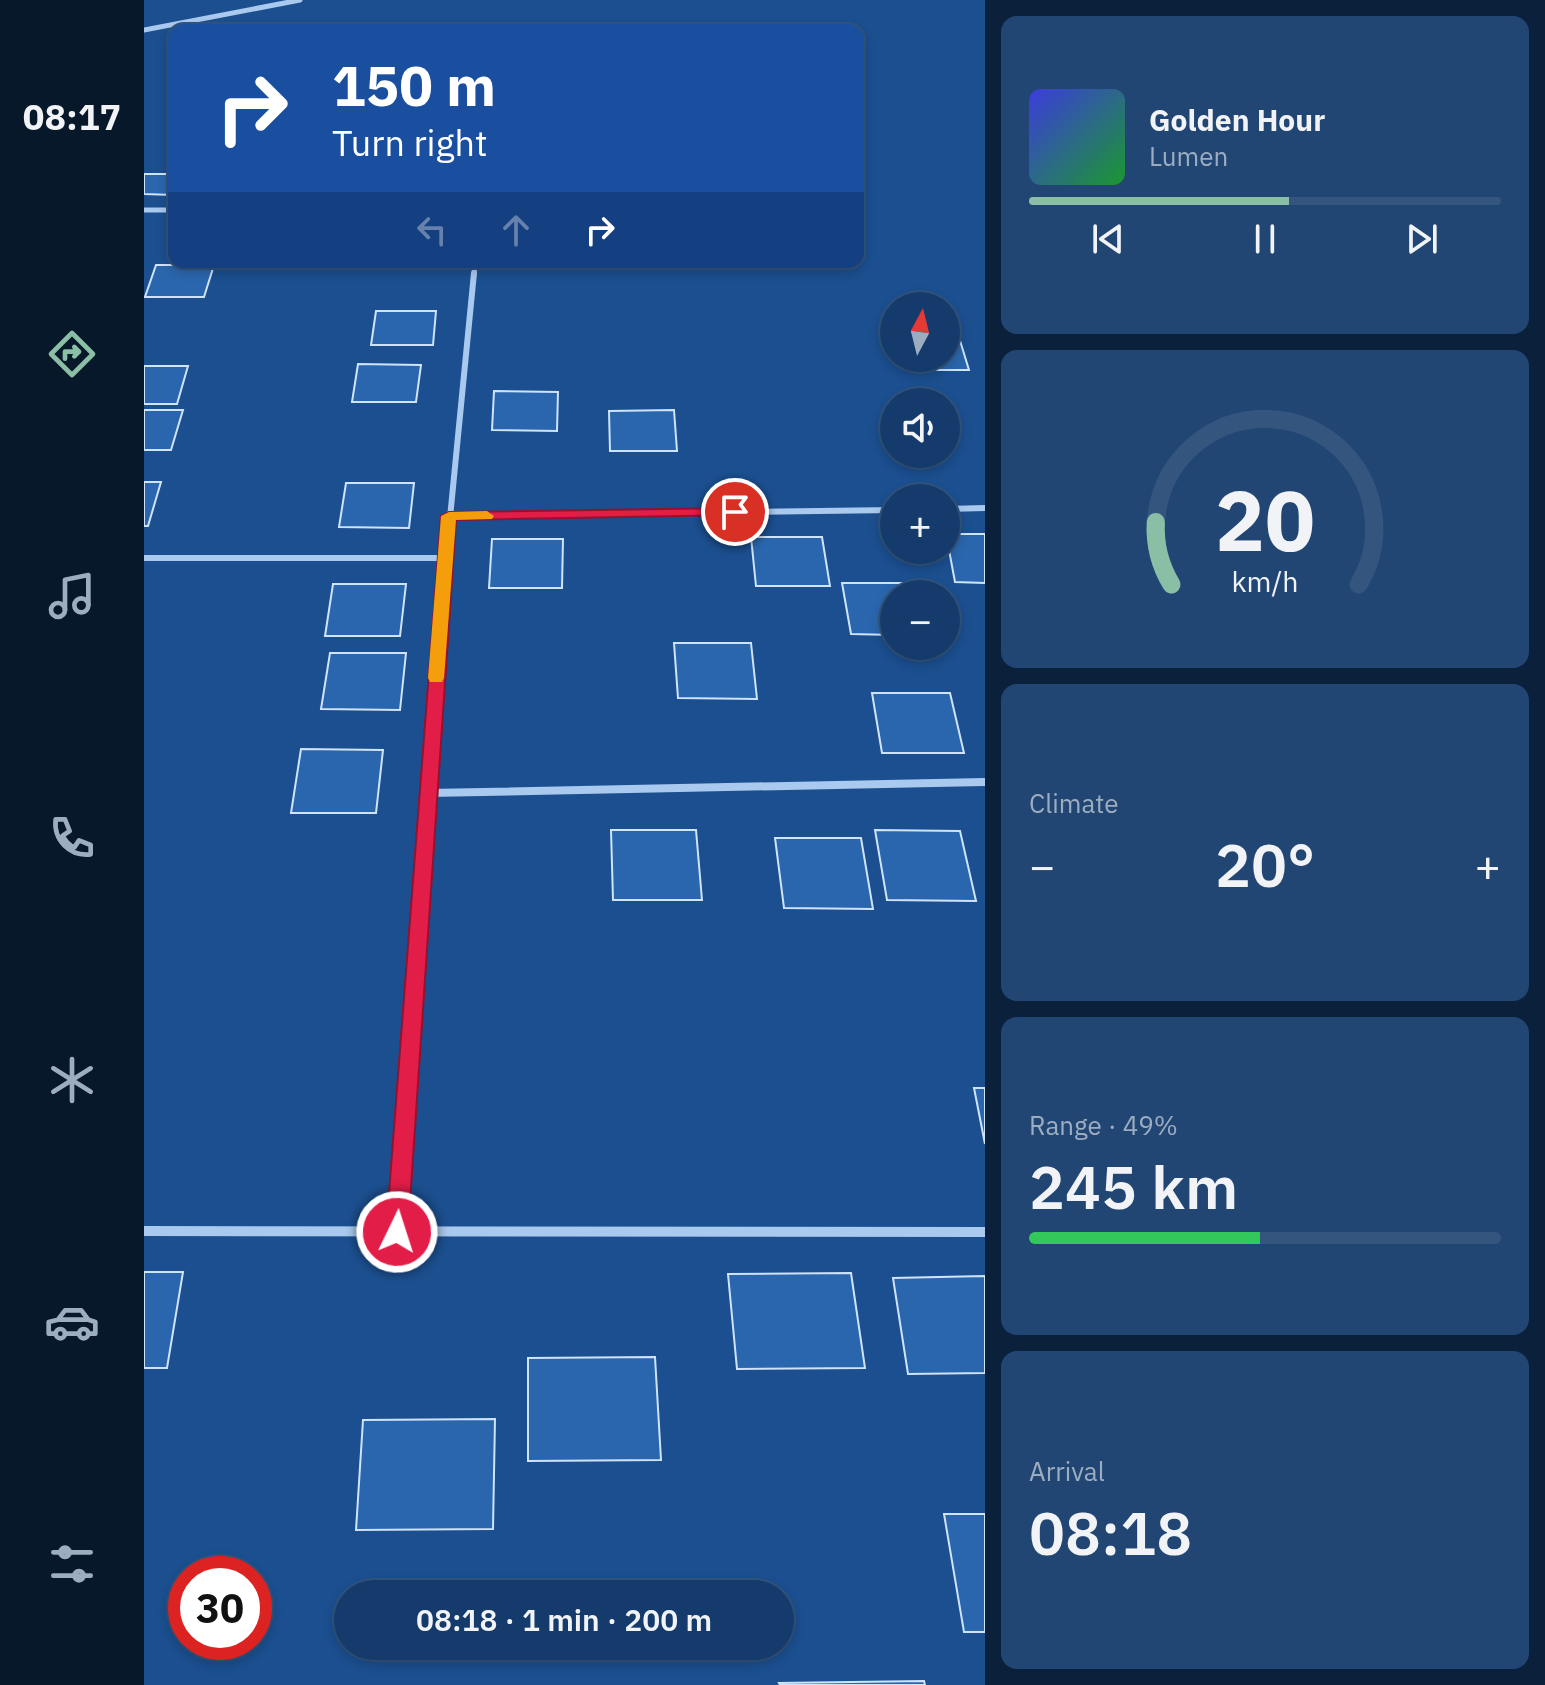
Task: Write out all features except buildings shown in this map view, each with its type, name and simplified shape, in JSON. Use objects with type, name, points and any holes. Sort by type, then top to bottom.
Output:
[{"type":"street","points":[[175,24],[300,0]]},
{"type":"street","points":[[144,30],[168,25]]},
{"type":"street","points":[[144,210],[168,210]]},
{"type":"street","points":[[397,1232],[444,558],[474,268]]},
{"type":"street","points":[[960,509],[985,508]]},
{"type":"street","points":[[449,516],[880,510]]},
{"type":"street","points":[[144,558],[444,558]]},
{"type":"street","points":[[428,793],[985,782]]},
{"type":"street","points":[[144,1231],[985,1232]]},
{"type":"slow traffic","points":[[436,678],[449,516],[487,516]]},
{"type":"route","points":[[397,1232],[449,516],[735,512]]}]
